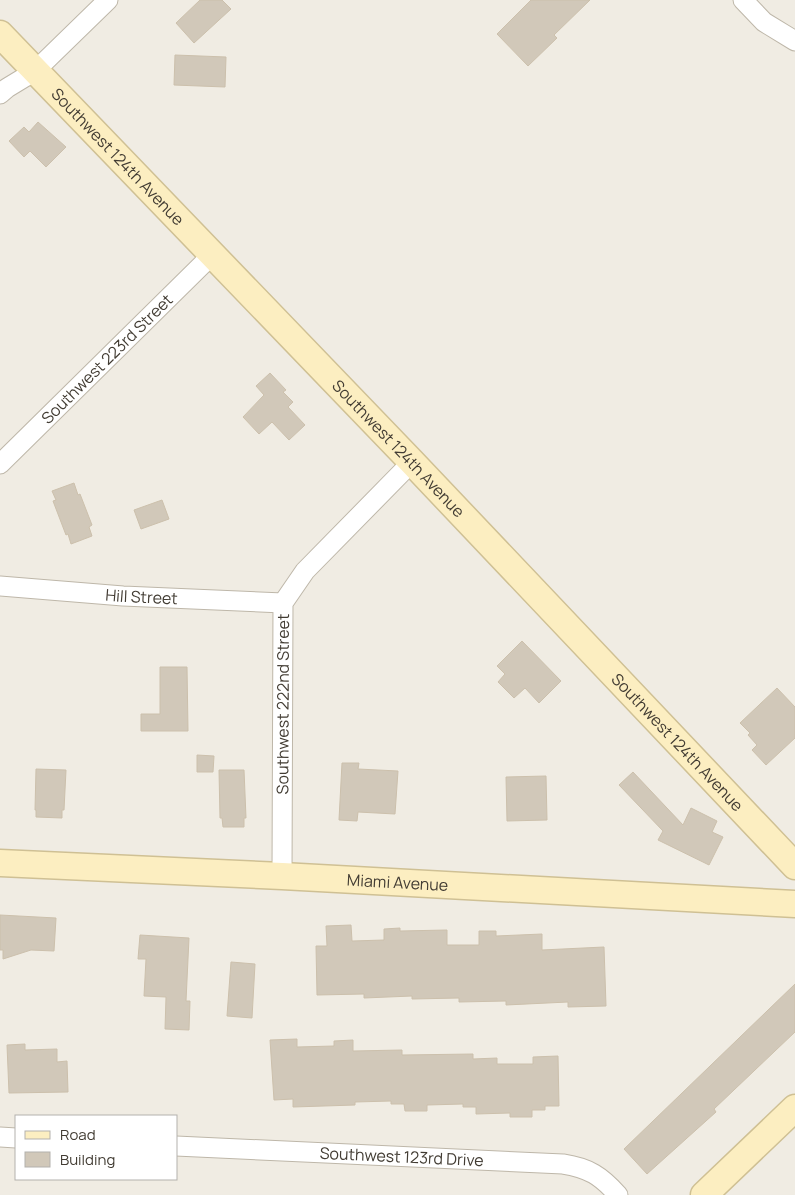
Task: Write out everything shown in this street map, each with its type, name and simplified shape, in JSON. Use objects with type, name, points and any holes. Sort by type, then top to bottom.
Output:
[{"type":"street","points":[[0,94],[6,88],[35,71],[108,0]]},
{"type":"street","points":[[743,0],[764,22],[795,41]]},
{"type":"street","name":"Southwest 124th Avenue","points":[[0,34],[412,462],[795,866]]},
{"type":"street","name":"Southwest 223rd Street","points":[[0,464],[213,254]]},
{"type":"street","name":"Southwest 222nd Street","points":[[282,876],[284,603],[305,571],[412,462]]},
{"type":"street","name":"Hill Street","points":[[0,586],[123,596],[284,603]]},
{"type":"street","name":"Miami Avenue","points":[[0,863],[282,876],[795,904]]},
{"type":"street","points":[[704,1195],[795,1108]]},
{"type":"street","points":[[0,1138],[15,1138]]},
{"type":"street","name":"Southwest 123rd Drive","points":[[178,1146],[563,1164],[590,1171],[602,1179],[618,1195]]},
{"type":"building","points":[[200,0],[222,0],[231,9],[194,43],[176,23]]},
{"type":"building","points":[[531,0],[590,0],[554,35],[557,38],[528,66],[497,34]]},
{"type":"building","points":[[175,55],[226,57],[225,87],[174,85]]},
{"type":"building","points":[[38,122],[66,147],[46,167],[30,151],[24,157],[9,141],[24,127],[29,132]]},
{"type":"building","points":[[270,373],[286,390],[283,392],[293,402],[288,407],[305,425],[289,440],[272,422],[259,434],[243,417],[264,395],[256,386]]},
{"type":"building","points":[[74,483],[92,525],[89,527],[92,536],[71,544],[53,501],[56,500],[52,491]]},
{"type":"building","points":[[162,500],[169,519],[141,529],[134,510]]},
{"type":"building","points":[[522,641],[561,681],[539,703],[525,688],[514,698],[498,682],[505,674],[497,666]]},
{"type":"building","points":[[160,667],[187,667],[188,731],[141,731],[141,714],[160,714]]},
{"type":"building","points":[[777,688],[795,707],[795,738],[766,765],[752,750],[757,745],[748,735],[750,733],[740,723]]},
{"type":"building","points":[[197,755],[214,756],[213,772],[197,772]]},
{"type":"building","points":[[342,763],[359,763],[358,769],[398,771],[395,814],[358,812],[357,821],[339,820]]},
{"type":"building","points":[[36,769],[66,770],[62,818],[36,817]]},
{"type":"building","points":[[219,770],[244,770],[246,818],[244,818],[244,827],[223,827],[222,818],[220,818]]},
{"type":"building","points":[[633,772],[683,825],[691,808],[717,821],[712,832],[723,837],[709,865],[658,840],[663,831],[619,785]]},
{"type":"building","points":[[546,776],[547,820],[507,821],[506,777]]},
{"type":"building","points":[[0,915],[56,918],[54,951],[31,950],[3,959],[3,950],[0,950]]},
{"type":"building","points":[[351,925],[352,941],[384,940],[384,929],[400,928],[400,931],[447,930],[447,945],[479,945],[479,931],[496,931],[496,936],[542,934],[542,950],[604,947],[606,1006],[568,1007],[568,1002],[506,1005],[506,1001],[459,1002],[459,998],[412,999],[412,996],[364,998],[364,994],[317,995],[316,946],[327,946],[326,926]]},
{"type":"building","points":[[140,935],[189,938],[186,1001],[190,1001],[189,1030],[165,1029],[166,997],[144,996],[146,959],[138,959]]},
{"type":"building","points":[[231,962],[255,964],[252,1018],[227,1016]]},
{"type":"building","points":[[795,984],[795,1032],[714,1109],[716,1112],[647,1174],[624,1149]]},
{"type":"building","points":[[297,1039],[297,1047],[334,1046],[334,1041],[353,1040],[353,1051],[402,1050],[402,1055],[473,1054],[473,1059],[497,1058],[497,1064],[533,1064],[533,1057],[558,1056],[559,1106],[545,1106],[545,1110],[532,1110],[532,1117],[510,1117],[510,1113],[476,1114],[476,1107],[463,1107],[463,1104],[427,1105],[427,1111],[405,1111],[404,1104],[391,1104],[391,1101],[355,1102],[355,1105],[293,1107],[293,1099],[274,1100],[270,1040]]},
{"type":"building","points":[[25,1044],[25,1050],[57,1049],[57,1062],[67,1061],[68,1092],[9,1093],[7,1045]]}]
